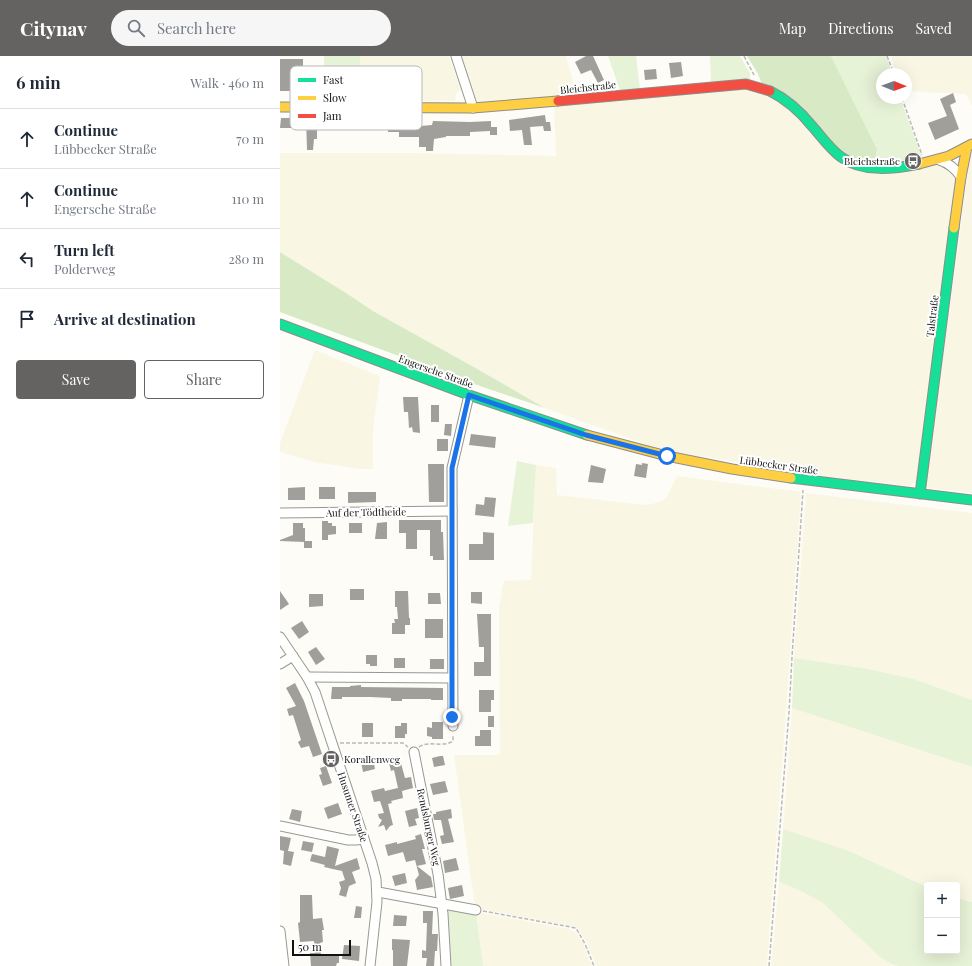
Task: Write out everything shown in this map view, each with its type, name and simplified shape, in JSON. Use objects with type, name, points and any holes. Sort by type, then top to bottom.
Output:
[{"type":"street","points":[[456,56],[473,108]]},
{"type":"street","name":"Bleichstraße","points":[[422,108],[473,108],[746,84],[754,85],[773,92],[789,102],[804,116],[832,150],[851,163],[865,167],[881,168],[926,164],[970,145]]},
{"type":"street","name":"Bleichstraße","points":[[280,107],[290,107]]},
{"type":"street","name":"Talstraße","points":[[920,494],[961,177],[970,145]]},
{"type":"street","points":[[938,160],[956,169],[961,177]]},
{"type":"street","name":"Engersche Straße","points":[[280,324],[469,395],[586,435]]},
{"type":"street","points":[[452,726],[452,468],[469,395]]},
{"type":"street","name":"Lübbecker Straße","points":[[586,435],[667,456],[732,469],[804,480],[972,500]]},
{"type":"street","name":"Auf der Tödtheide","points":[[280,513],[452,511]]},
{"type":"street","name":"Husumer Straße","points":[[280,637],[307,677],[314,692],[372,863],[378,892],[370,966]]},
{"type":"street","points":[[280,664],[293,656]]},
{"type":"street","points":[[307,677],[452,678]]},
{"type":"street","name":"Rendsburger Weg","points":[[414,752],[438,874],[441,903],[444,914],[446,966]]},
{"type":"street","points":[[280,826],[348,840],[364,839]]},
{"type":"street","points":[[378,892],[476,910]]},
{"type":"street","points":[[280,931],[284,966]]},
{"type":"path","points":[[744,56],[754,73],[754,85]]},
{"type":"path","points":[[887,56],[892,68]]},
{"type":"path","points":[[904,104],[926,164]]},
{"type":"path","points":[[769,966],[789,712],[804,480]]},
{"type":"path","points":[[332,746],[342,742],[403,743],[414,752],[424,744],[448,744],[453,741]]},
{"type":"path","points":[[476,910],[576,928],[585,944],[594,966]]},
{"type":"shaded area","points":[[360,56],[449,56],[461,90],[456,93],[455,101],[422,101],[422,66],[360,66]]},
{"type":"shaded area","points":[[458,56],[566,56],[577,95],[480,103],[472,98]]},
{"type":"shaded area","points":[[891,56],[972,56],[972,106],[966,94],[912,91],[912,68],[895,68]]},
{"type":"shaded area","points":[[749,88],[773,97],[888,171],[939,166],[947,167],[953,171],[956,178],[916,482],[910,486],[817,475],[662,450],[545,408],[373,311],[280,252],[280,153],[415,153],[556,156],[554,105]]},
{"type":"shaded area","points":[[972,154],[972,493],[928,488],[926,485],[970,156]]},
{"type":"shaded area","points":[[315,350],[380,376],[373,429],[373,469],[360,469],[314,462],[280,452],[280,443]]},
{"type":"shaded area","points":[[536,465],[556,468],[557,495],[646,505],[664,500],[677,476],[801,492],[767,966],[596,966],[587,943],[577,927],[475,908],[454,755],[500,755],[499,607],[504,581],[531,580]]},
{"type":"shaded area","points":[[806,493],[972,513],[972,700],[914,679],[863,668],[794,658]]},
{"type":"shaded area","points":[[792,708],[972,767],[972,902],[960,899],[960,882],[924,882],[924,886],[847,850],[783,829]]},
{"type":"shaded area","points":[[779,882],[801,891],[823,903],[880,957],[898,966],[771,966]]},
{"type":"shaded area","points":[[476,912],[569,929],[576,933],[583,943],[592,966],[483,966]]},
{"type":"green space","points":[[324,56],[360,56],[360,66],[324,66]]},
{"type":"green space","points":[[608,56],[636,56],[640,89],[620,90]]},
{"type":"green space","points":[[710,56],[740,56],[750,73],[750,80],[711,82]]},
{"type":"green space","points":[[747,56],[831,56],[877,149],[874,165],[853,161],[762,84]]},
{"type":"green space","points":[[831,56],[886,56],[890,68],[876,68],[876,104],[902,104],[923,160],[874,165],[877,149]]},
{"type":"green space","points":[[280,252],[373,311],[545,408],[480,386],[280,312]]},
{"type":"green space","points":[[517,461],[536,465],[533,523],[508,526]]},
{"type":"green space","points":[[794,658],[863,668],[914,679],[972,700],[972,767],[792,708]]},
{"type":"green space","points":[[783,829],[847,850],[924,886],[924,954],[960,954],[960,899],[972,902],[972,966],[898,966],[892,964],[880,957],[823,903],[801,891],[779,882]]},
{"type":"green space","points":[[449,907],[476,912],[483,966],[450,966],[447,911]]},
{"type":"building","points":[[586,56],[593,56],[604,80],[598,83],[591,70],[581,74],[575,62]]},
{"type":"building","points":[[280,59],[303,59],[303,66],[290,66],[290,91],[280,91]]},
{"type":"building","points":[[681,62],[683,76],[671,78],[669,63]]},
{"type":"building","points":[[656,69],[657,79],[645,80],[644,70]]},
{"type":"building","points":[[953,93],[956,102],[950,105],[959,129],[935,140],[928,123],[947,116],[940,99]]},
{"type":"building","points":[[545,115],[546,122],[550,122],[551,131],[544,131],[543,126],[530,127],[532,145],[524,145],[522,130],[510,131],[509,120]]},
{"type":"building","points":[[281,118],[290,118],[290,128],[280,128]]},
{"type":"building","points":[[433,121],[491,121],[491,127],[497,127],[497,135],[490,135],[490,131],[470,132],[470,136],[446,136],[434,139],[433,151],[426,151],[426,147],[419,147],[419,137],[399,137],[399,132],[388,132],[388,130],[422,130],[422,126],[432,125]]},
{"type":"building","points":[[306,130],[317,130],[317,139],[314,139],[313,150],[307,150]]},
{"type":"building","points":[[403,397],[418,397],[420,433],[413,432],[412,427],[409,428],[408,412],[404,412]]},
{"type":"building","points":[[431,405],[439,405],[439,422],[431,422]]},
{"type":"building","points":[[445,424],[452,424],[451,436],[444,435]]},
{"type":"building","points":[[471,434],[496,437],[495,448],[469,445]]},
{"type":"building","points":[[437,439],[448,439],[448,451],[437,451]]},
{"type":"building","points":[[642,463],[648,464],[646,478],[634,476],[636,464],[642,465]]},
{"type":"building","points":[[428,464],[444,464],[444,502],[429,502]]},
{"type":"building","points":[[591,465],[606,469],[603,483],[588,482]]},
{"type":"building","points":[[305,487],[305,500],[288,500],[288,488]]},
{"type":"building","points":[[319,487],[335,487],[335,499],[319,499]]},
{"type":"building","points":[[348,492],[376,492],[376,502],[348,503]]},
{"type":"building","points":[[485,497],[496,498],[494,517],[475,515],[476,504],[484,505]]},
{"type":"building","points":[[399,520],[441,520],[444,560],[433,560],[433,556],[430,556],[430,530],[417,530],[417,549],[406,549],[406,533],[399,533]]},
{"type":"building","points":[[322,521],[328,521],[328,523],[332,523],[332,526],[336,526],[336,534],[328,535],[328,540],[322,540]]},
{"type":"building","points":[[387,522],[387,539],[375,539],[377,523]]},
{"type":"building","points":[[293,523],[303,523],[303,528],[305,528],[305,541],[312,541],[312,548],[304,548],[304,542],[280,541],[293,535]]},
{"type":"building","points":[[349,523],[362,523],[362,533],[349,533]]},
{"type":"building","points":[[483,532],[494,533],[494,560],[469,560],[469,544],[483,544]]},
{"type":"building","points":[[350,589],[364,589],[364,600],[350,600]]},
{"type":"building","points":[[280,591],[289,604],[280,610]]},
{"type":"building","points":[[395,591],[408,591],[410,625],[405,625],[405,634],[392,634],[392,623],[395,623],[394,619],[398,619],[397,607],[395,607]]},
{"type":"building","points":[[471,592],[482,592],[482,604],[471,603]]},
{"type":"building","points":[[428,593],[440,593],[441,604],[428,604]]},
{"type":"building","points":[[309,594],[323,594],[323,606],[309,607]]},
{"type":"building","points":[[477,614],[491,614],[491,676],[474,676],[474,662],[484,662],[484,647],[479,647]]},
{"type":"building","points":[[425,619],[443,619],[443,638],[425,638]]},
{"type":"building","points":[[302,621],[309,632],[299,639],[291,628]]},
{"type":"building","points":[[316,647],[325,659],[316,665],[308,652]]},
{"type":"building","points":[[366,655],[377,655],[377,666],[370,666],[370,664],[366,664]]},
{"type":"building","points":[[394,658],[405,658],[405,668],[394,668]]},
{"type":"building","points":[[430,659],[444,659],[444,669],[430,669]]},
{"type":"building","points":[[295,683],[304,701],[322,754],[313,757],[309,746],[301,748],[298,742],[301,740],[293,715],[289,716],[287,709],[296,706],[286,688]]},
{"type":"building","points":[[361,685],[361,687],[443,688],[443,700],[402,699],[402,701],[391,701],[391,698],[371,697],[342,697],[342,699],[331,699],[332,687],[350,687]]},
{"type":"building","points":[[479,690],[494,690],[494,700],[491,700],[491,712],[479,712]]},
{"type":"building","points":[[488,716],[494,716],[494,727],[488,727]]},
{"type":"building","points":[[432,722],[443,722],[443,739],[432,739],[432,737],[427,736],[427,727],[432,728]]},
{"type":"building","points":[[362,723],[373,723],[373,737],[362,737]]},
{"type":"building","points":[[401,723],[407,723],[407,734],[405,734],[405,738],[395,738],[395,726],[401,726]]},
{"type":"building","points":[[480,730],[491,730],[491,746],[475,746],[475,736],[480,736]]},
{"type":"building","points":[[399,756],[405,778],[411,777],[413,788],[402,791],[403,798],[391,801],[392,803],[388,804],[393,825],[386,831],[384,825],[378,827],[382,820],[379,818],[378,814],[384,813],[380,801],[374,802],[371,791],[384,788],[385,791],[398,788],[394,770],[391,771],[388,759]]},
{"type":"building","points":[[443,756],[445,765],[434,767],[432,758]]},
{"type":"building","points":[[373,757],[375,769],[363,772],[361,762]]},
{"type":"building","points":[[326,766],[332,783],[323,786],[319,775],[322,774],[320,768]]},
{"type":"building","points":[[445,781],[448,792],[433,795],[430,784]]},
{"type":"building","points":[[338,803],[342,814],[328,819],[324,808]]},
{"type":"building","points":[[417,808],[419,818],[415,819],[417,825],[409,827],[405,811]]},
{"type":"building","points":[[292,809],[302,811],[300,822],[289,819]]},
{"type":"building","points":[[451,809],[452,818],[448,819],[454,842],[442,844],[440,836],[444,835],[441,820],[434,820],[433,814]]},
{"type":"building","points":[[421,834],[425,849],[422,849],[426,864],[417,866],[431,877],[433,887],[417,890],[415,880],[419,875],[415,860],[406,862],[403,852],[388,856],[385,845],[397,842],[397,844],[416,839],[415,836]]},
{"type":"building","points":[[280,836],[291,838],[288,851],[294,852],[291,866],[283,864],[284,851],[280,850]]},
{"type":"building","points":[[303,841],[314,843],[312,852],[301,850]]},
{"type":"building","points":[[327,846],[339,849],[335,866],[357,858],[360,869],[352,872],[356,883],[349,886],[346,897],[339,895],[341,888],[339,882],[345,880],[342,871],[324,867],[325,865],[310,861],[312,854],[325,857]]},
{"type":"building","points":[[456,858],[459,870],[445,873],[443,861]]},
{"type":"building","points":[[405,873],[407,883],[395,886],[392,876]]},
{"type":"building","points":[[462,885],[464,896],[450,899],[448,888]]},
{"type":"building","points":[[300,895],[312,895],[313,919],[322,918],[324,930],[322,930],[323,942],[320,943],[321,956],[339,956],[339,963],[337,963],[336,966],[311,966],[310,953],[315,953],[314,941],[300,942],[298,923],[300,922]]},
{"type":"building","points":[[356,906],[362,907],[361,918],[354,918]]},
{"type":"building","points":[[423,911],[433,911],[432,934],[438,934],[434,966],[426,966],[427,958],[422,958],[422,950],[426,951],[427,923],[423,923]]},
{"type":"building","points":[[394,915],[407,916],[406,926],[393,926]]},
{"type":"building","points":[[392,939],[410,940],[407,966],[393,966]]},
{"type":"building","points":[[344,945],[360,946],[359,961],[342,959]]},
{"type":"traffic: fast","points":[[770,91],[798,110],[833,150],[850,162],[869,168],[889,168],[919,164]]},
{"type":"traffic: fast","points":[[920,494],[954,228]]},
{"type":"traffic: fast","points":[[280,324],[469,395],[587,435]]},
{"type":"traffic: fast","points":[[791,478],[972,500]]},
{"type":"traffic: slow","points":[[422,108],[473,108],[558,101]]},
{"type":"traffic: slow","points":[[280,107],[290,107]]},
{"type":"traffic: slow","points":[[919,164],[949,156],[972,144]]},
{"type":"traffic: slow","points":[[954,228],[967,147]]},
{"type":"traffic: slow","points":[[587,435],[667,456],[732,469],[791,478]]},
{"type":"traffic: jam","points":[[558,101],[746,84],[770,91]]},
{"type":"place","name":"Bleichstraße","points":[[913,161]]},
{"type":"place","name":"Korallenweg","points":[[331,759]]},
{"type":"route","points":[[452,717],[452,468],[469,395],[586,435],[667,456]]}]
